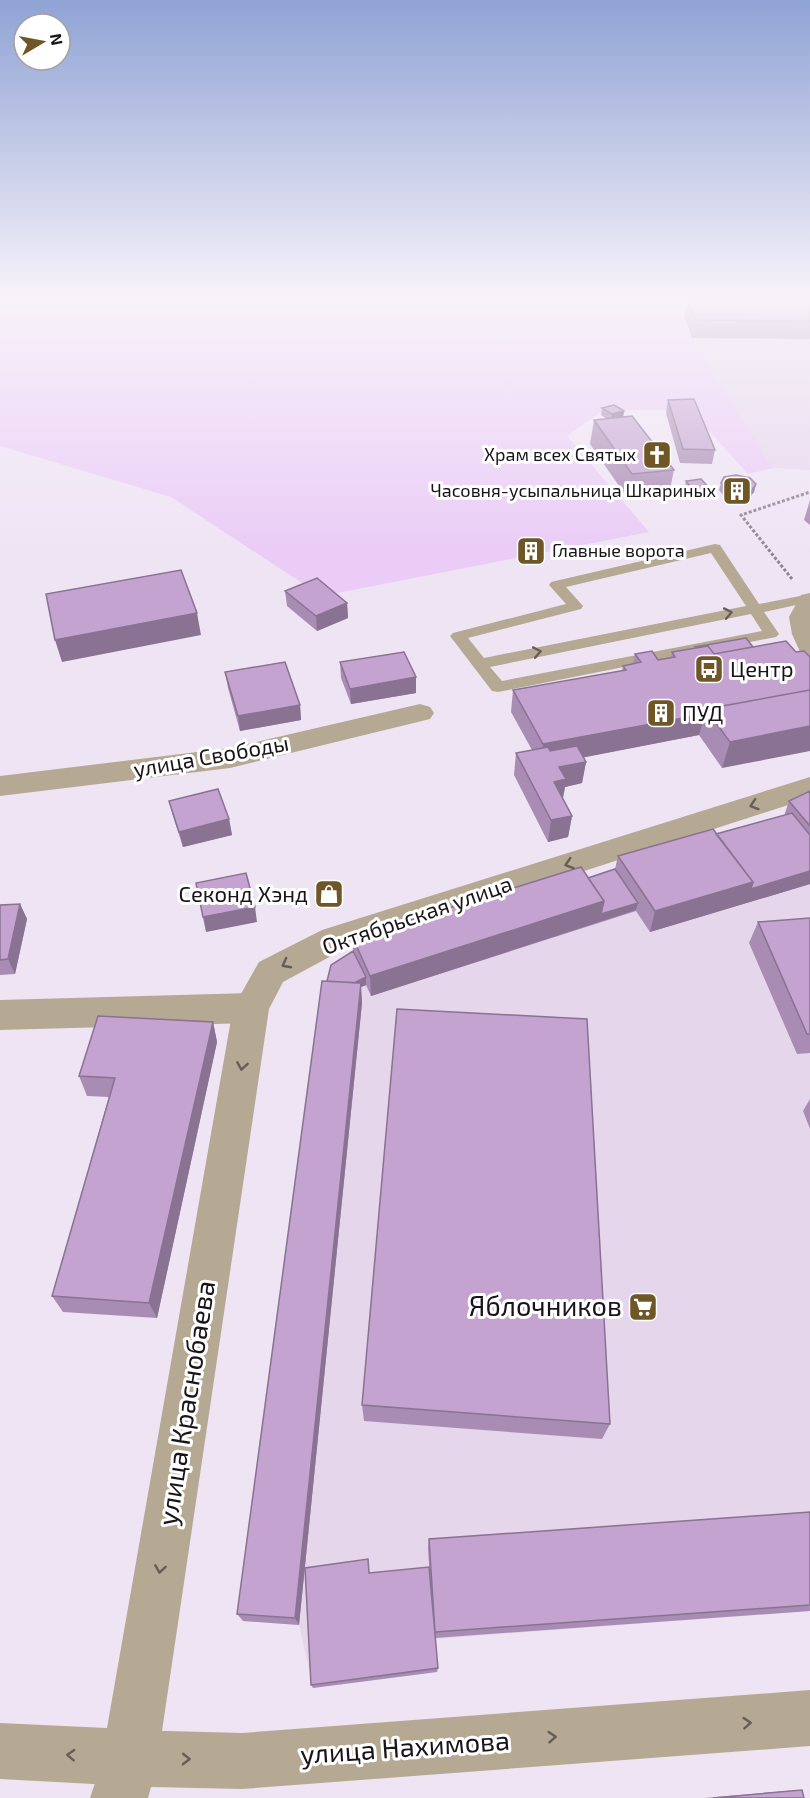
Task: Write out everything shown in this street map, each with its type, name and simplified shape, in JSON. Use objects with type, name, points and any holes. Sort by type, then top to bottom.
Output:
[{"type":"street","points":[[807,592],[801,609],[800,621],[810,648]]},
{"type":"street","name":"улица Свободы","points":[[0,786],[230,758],[420,713]]},
{"type":"street","name":"Октябрьская улица","points":[[251,1008],[271,972],[334,939],[810,787]]},
{"type":"street","points":[[0,1015],[251,1008]]},
{"type":"street","name":"улица Краснобаева","points":[[124,1778],[251,1008]]},
{"type":"street","name":"улица Нахимова","points":[[0,1751],[124,1778],[242,1761],[810,1718]]},
{"type":"lane","points":[[715,548],[771,634],[498,687],[480,664],[458,636],[576,606],[556,585],[715,548]]},
{"type":"lane","points":[[480,664],[755,608],[807,592]]},
{"type":"path","points":[[807,592],[793,580],[741,515],[810,492]]},
{"type":"shaded area","points":[[0,384],[721,384],[773,468],[748,474],[690,410],[603,410],[567,436],[649,532],[322,596],[171,497],[0,446]]},
{"type":"shaded area","points":[[721,384],[810,384],[810,470],[773,468]]},
{"type":"shaded area","points":[[810,858],[810,1611],[434,1639],[437,1672],[313,1688],[299,1625],[243,1621],[325,991]]},
{"type":"building","points":[[694,399],[715,450],[683,449],[668,400]]},
{"type":"building","points":[[614,405],[624,411],[612,414],[602,408]]},
{"type":"building","points":[[632,416],[674,470],[632,474],[594,420]]},
{"type":"building","points":[[736,475],[750,478],[756,484],[752,490],[739,492],[726,489],[721,483],[724,477]]},
{"type":"building","points":[[701,479],[710,489],[694,491],[686,481]]},
{"type":"building","points":[[539,541],[540,543],[523,547],[522,544]]},
{"type":"building","points":[[181,570],[197,613],[55,640],[46,594]]},
{"type":"building","points":[[317,578],[347,603],[316,616],[285,591]]},
{"type":"building","points":[[746,638],[753,647],[714,654],[708,646],[695,647]]},
{"type":"building","name":"ПУД","points":[[786,641],[796,652],[804,651],[810,657],[810,690],[706,709],[705,714],[543,744],[513,690],[626,670],[623,666],[641,662],[635,654],[652,651],[658,660],[675,657],[672,652],[708,646],[714,654]]},
{"type":"building","points":[[404,652],[416,677],[350,689],[340,662]]},
{"type":"building","points":[[285,662],[300,705],[238,716],[225,672]]},
{"type":"building","points":[[810,690],[810,726],[730,742],[706,709]]},
{"type":"building","points":[[577,746],[586,762],[559,767],[566,779],[554,782],[572,816],[551,820],[516,753],[548,747],[550,751]]},
{"type":"building","points":[[218,789],[229,819],[179,832],[169,801]]},
{"type":"building","points":[[810,791],[810,826],[789,801]]},
{"type":"building","points":[[792,813],[810,835],[810,871],[751,889],[753,882],[716,834]]},
{"type":"building","points":[[713,829],[753,882],[655,911],[618,856]]},
{"type":"building","points":[[581,867],[604,901],[370,976],[353,938]]},
{"type":"building","points":[[615,869],[638,903],[601,914],[604,901],[588,878]]},
{"type":"building","points":[[246,873],[255,907],[203,917],[196,883]]},
{"type":"building","points":[[20,904],[8,959],[0,960],[0,905]]},
{"type":"building","points":[[810,918],[810,1034],[807,1034],[758,922]]},
{"type":"building","points":[[353,951],[366,977],[356,983],[327,981],[331,965]]},
{"type":"building","points":[[322,981],[361,983],[295,1618],[237,1614]]},
{"type":"building","points":[[397,1009],[587,1019],[610,1424],[362,1405]]},
{"type":"building","points":[[98,1016],[213,1022],[149,1303],[52,1296],[115,1078],[79,1076]]},
{"type":"building","points":[[810,1512],[810,1605],[435,1632],[429,1539]]},
{"type":"building","points":[[368,1559],[369,1573],[429,1567],[438,1668],[311,1685],[305,1568]]},
{"type":"building","points":[[802,1790],[804,1798],[713,1798]]},
{"type":"place","name":"Храм всех Святых","points":[[657,455]]},
{"type":"place","name":"Часовня-усыпальница Шкариных","points":[[737,491]]},
{"type":"place","name":"Главные ворота","points":[[531,551]]},
{"type":"place","name":"Центр","points":[[709,669]]},
{"type":"place","name":"ПУД","points":[[661,713]]},
{"type":"place","name":"Секонд Хэнд","points":[[329,894]]},
{"type":"place","name":"Яблочников","points":[[643,1307]]}]
